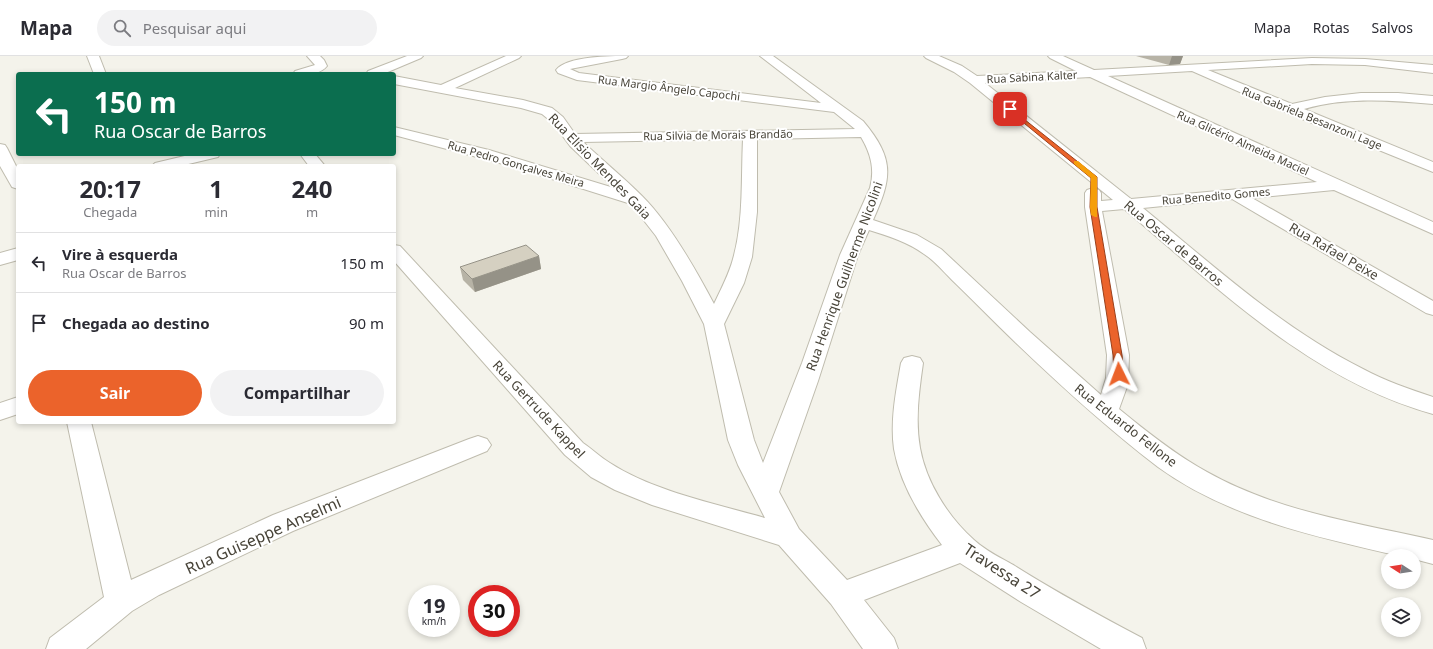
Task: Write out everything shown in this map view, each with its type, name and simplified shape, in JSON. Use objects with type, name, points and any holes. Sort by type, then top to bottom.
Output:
[{"type":"street","points":[[93,56],[99,72]]},
{"type":"street","points":[[306,72],[321,66],[320,62],[313,56]]},
{"type":"street","points":[[377,72],[418,56]]},
{"type":"street","points":[[442,89],[515,56]]},
{"type":"street","name":"Rua Margio Ângelo Capochi","points":[[622,56],[574,64],[566,66],[562,70],[577,76],[839,110]]},
{"type":"street","name":"Rua Henrique Guilherme Nicolini","points":[[766,56],[858,124],[866,133],[876,152],[880,167],[880,178],[852,248],[820,344],[766,492]]},
{"type":"street","name":"Rua Oscar de Barros","points":[[930,56],[958,69],[974,80],[1128,204],[1218,279],[1305,346],[1342,369],[1381,388],[1433,406]]},
{"type":"street","name":"Rua Glicério Almeida Maciel","points":[[1054,56],[1090,74],[1433,229]]},
{"type":"street","name":"Rua Sabina Kalter","points":[[974,80],[1334,61],[1433,69]]},
{"type":"street","name":"Rua Gabriela Besanzoni Lage","points":[[1192,68],[1433,167]]},
{"type":"street","name":"Rua Elísio Mendes Gaia","points":[[396,80],[523,104],[547,111],[558,120],[571,138],[594,162],[637,200],[664,235],[692,281],[714,324],[741,440],[752,465],[789,537],[842,595],[882,649]]},
{"type":"street","points":[[1256,95],[1316,102],[1385,98],[1433,100]]},
{"type":"street","points":[[1290,109],[1316,102]]},
{"type":"street","name":"Rua Pedro Gonçalves Meira","points":[[396,131],[483,153],[637,200]]},
{"type":"street","name":"Rua Silvia de Morais Brandão","points":[[571,138],[866,133]]},
{"type":"street","points":[[714,324],[743,258],[747,236],[750,135]]},
{"type":"street","points":[[0,148],[3,164],[16,181]]},
{"type":"street","points":[[169,164],[204,156]]},
{"type":"street","points":[[309,156],[315,164]]},
{"type":"street","points":[[1094,177],[1093,207],[1118,355],[1119,374],[1116,388],[1106,411]]},
{"type":"street","name":"Rua Benedito Gomes","points":[[1093,207],[1338,185]]},
{"type":"street","name":"Rua Rafael Peixe","points":[[1234,194],[1433,309]]},
{"type":"street","name":"Rua Eduardo Fellone","points":[[863,222],[912,240],[940,256],[1031,345],[1106,411],[1170,461],[1200,481],[1227,494],[1270,510],[1317,524],[1433,552]]},
{"type":"street","name":"Rua Gertrude Kappel","points":[[396,252],[574,449],[600,470],[624,483],[662,498],[789,537]]},
{"type":"street","points":[[0,259],[16,255]]},
{"type":"street","name":"Travessa 27","points":[[912,363],[907,396],[905,430],[907,449],[918,485],[942,524],[964,549],[1015,582],[1130,649]]},
{"type":"street","points":[[0,412],[16,406]]},
{"type":"street","points":[[79,424],[121,602]]},
{"type":"street","name":"Rua Guiseppe Anselmi","points":[[62,649],[121,602],[148,586],[283,523],[478,445]]},
{"type":"street","points":[[842,595],[964,549]]},
{"type":"building","points":[[526,245],[539,256],[472,279],[460,267]]},
{"type":"slow traffic","points":[[1076,163],[1094,177],[1093,207],[1095,215]]},
{"type":"route","points":[[1010,109],[1094,177],[1093,207],[1118,355],[1119,374]]}]
